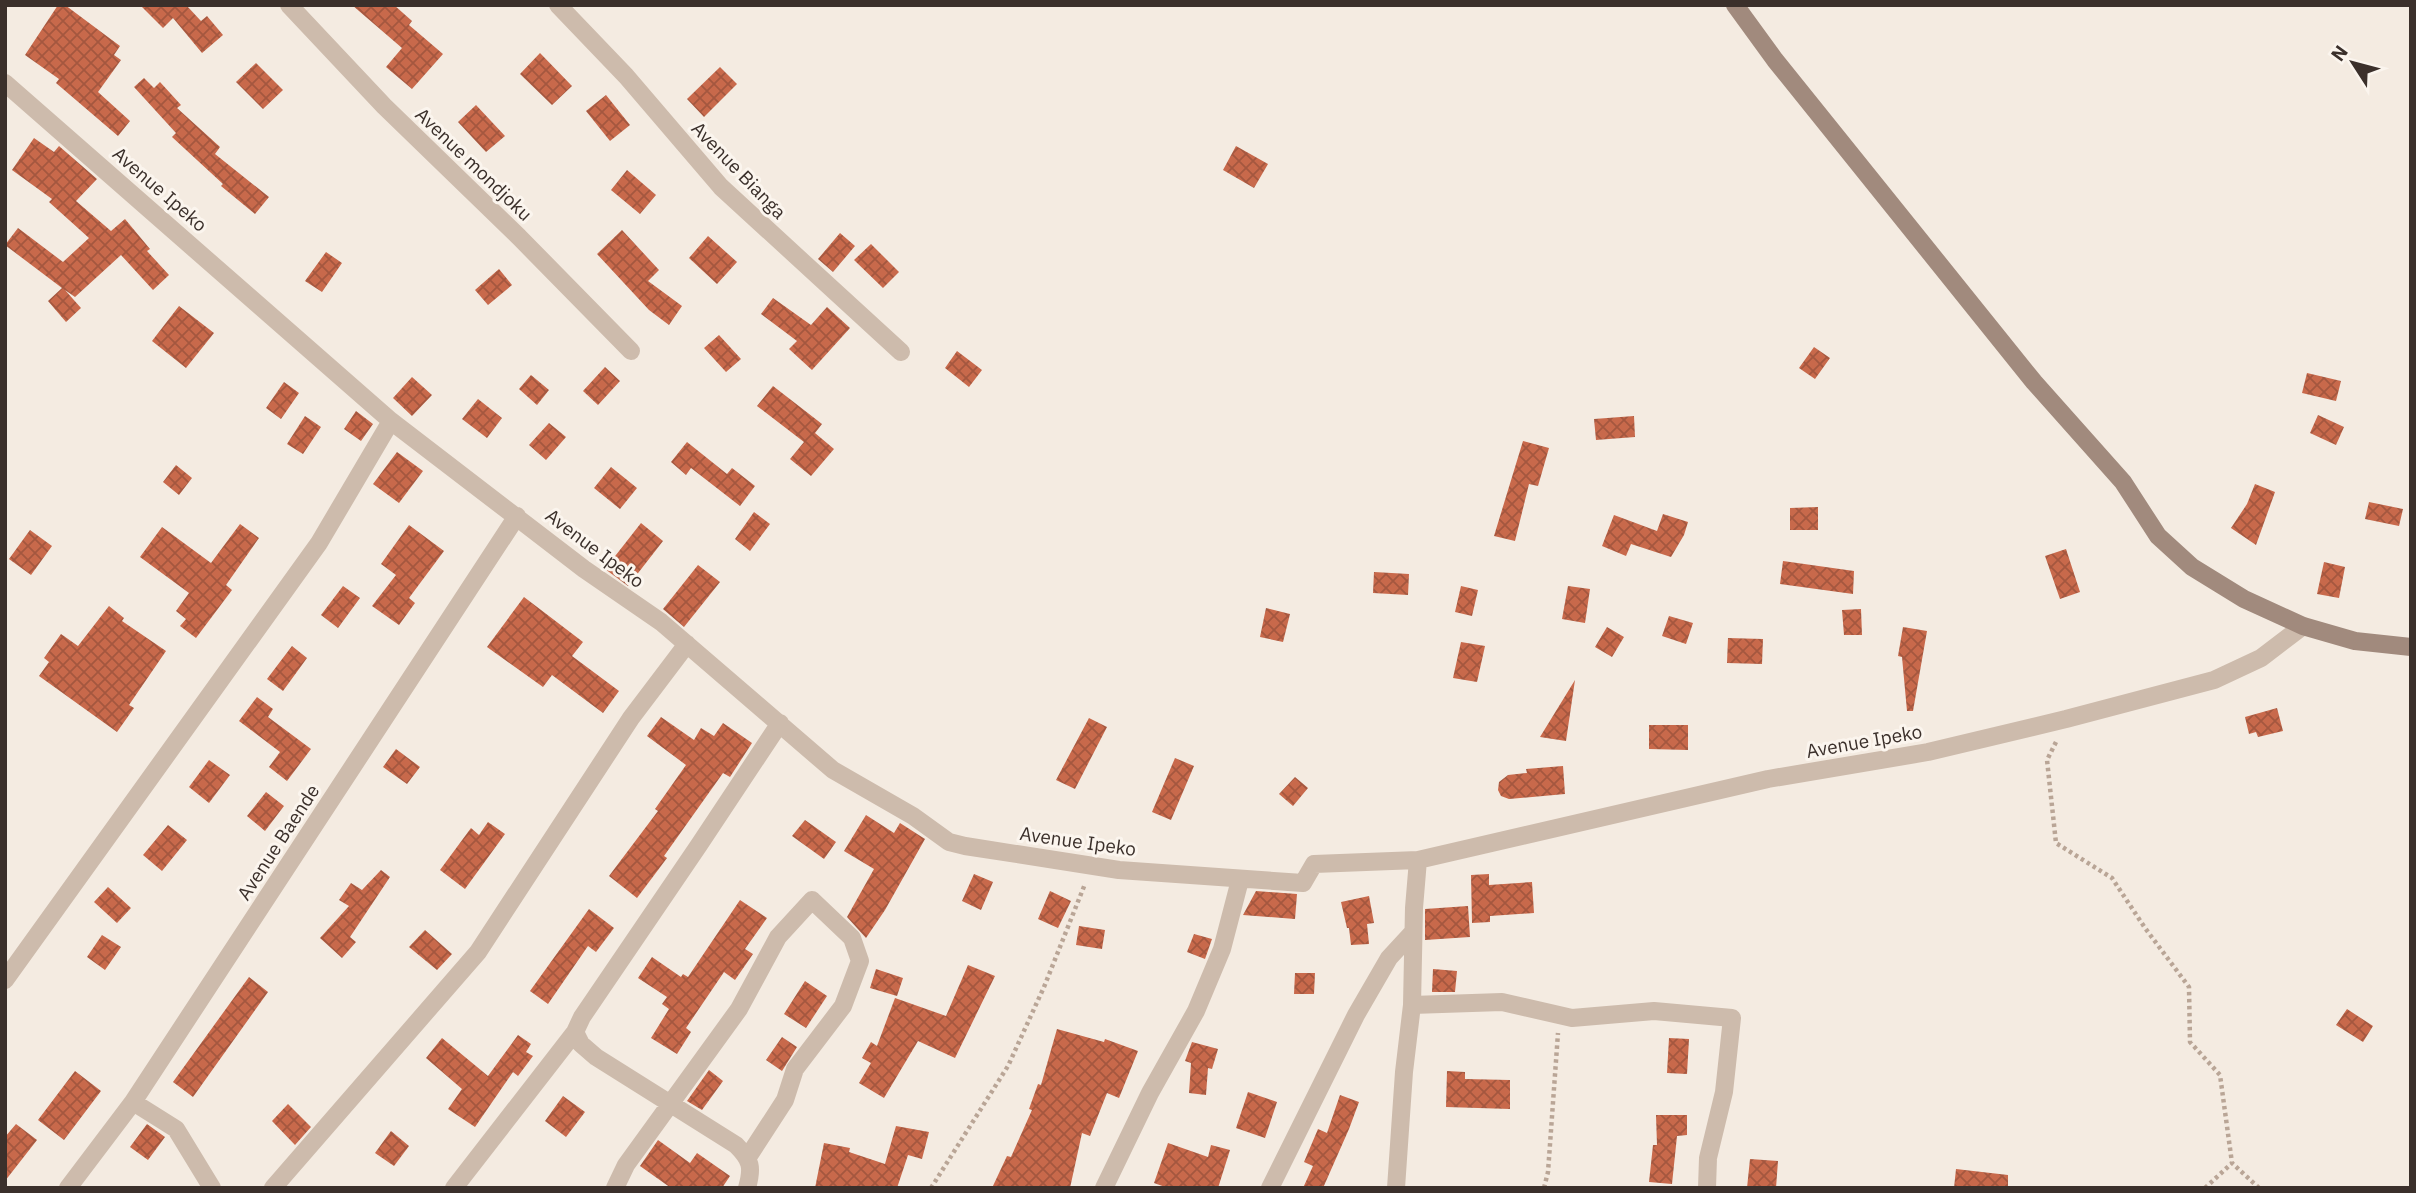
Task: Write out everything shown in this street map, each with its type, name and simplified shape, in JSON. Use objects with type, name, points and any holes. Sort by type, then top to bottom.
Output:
[{"type":"street","name":"Avenue mondjoku","points":[[289,5],[384,106],[631,351]]},
{"type":"street","name":"Avenue Bianga","points":[[558,5],[626,76],[721,187],[901,352]]},
{"type":"street","points":[[1735,5],[1775,60],[2035,382],[2123,482],[2158,536],[2192,567],[2244,599],[2303,626],[2355,641],[2411,648]]},
{"type":"street","name":"Avenue Ipeko","points":[[5,83],[391,421],[584,569],[661,622],[833,770],[913,816],[949,842],[965,846],[1092,866],[1303,883],[1314,864],[1418,860],[1768,779],[1928,751],[2066,719],[2214,680],[2261,658],[2303,626]]},
{"type":"street","points":[[5,980],[319,543],[391,421]]},
{"type":"street","name":"Avenue Baende","points":[[68,1188],[133,1102],[517,516]]},
{"type":"street","points":[[273,1188],[478,951],[631,718],[687,644]]},
{"type":"street","points":[[454,1188],[575,1032],[582,1017],[779,723]]},
{"type":"street","points":[[1396,1188],[1404,1072],[1412,1005],[1418,860]]},
{"type":"street","points":[[1104,1188],[1150,1093],[1196,1012],[1222,949],[1240,880]]},
{"type":"street","points":[[615,1188],[626,1164],[739,1009],[778,937],[812,900],[852,938],[860,961],[843,1006],[795,1069],[785,1100],[748,1157]]},
{"type":"street","points":[[1270,1188],[1356,1014],[1390,958],[1413,932]]},
{"type":"street","points":[[1412,1005],[1502,1002],[1572,1017],[1654,1011],[1732,1018],[1724,1092],[1708,1158],[1707,1188]]},
{"type":"street","points":[[575,1032],[582,1044],[596,1057],[736,1145],[748,1157],[751,1169],[747,1188]]},
{"type":"street","points":[[133,1102],[176,1129],[212,1188]]},
{"type":"path","points":[[2066,719],[2047,760],[2056,843],[2112,878],[2145,928],[2189,986],[2190,1042],[2220,1075],[2232,1163],[2259,1188]]},
{"type":"path","points":[[931,1188],[1009,1066],[1092,866]]},
{"type":"path","points":[[1544,1188],[1548,1172],[1559,1015]]},
{"type":"path","points":[[2205,1188],[2232,1163]]},
{"type":"building","points":[[58,5],[65,5],[120,46],[114,55],[121,60],[98,92],[130,121],[118,136],[56,83],[59,79],[25,55]]},
{"type":"building","points":[[140,5],[186,5],[201,21],[207,16],[223,35],[202,53],[173,18],[163,28]]},
{"type":"building","points":[[352,5],[394,5],[412,21],[409,25],[443,54],[412,89],[386,67],[402,48]]},
{"type":"building","points":[[540,53],[572,86],[552,105],[520,74]]},
{"type":"building","points":[[256,63],[283,90],[263,109],[236,82]]},
{"type":"building","points":[[720,67],[737,84],[704,117],[687,99]]},
{"type":"building","points":[[144,78],[154,88],[160,82],[181,105],[177,108],[220,147],[215,154],[269,197],[255,214],[221,186],[223,184],[172,137],[176,133],[134,87]]},
{"type":"building","points":[[606,95],[630,125],[610,141],[586,111]]},
{"type":"building","points":[[476,105],[505,136],[486,152],[458,122]]},
{"type":"building","points":[[34,138],[54,152],[59,146],[97,179],[76,201],[111,231],[125,219],[150,249],[147,251],[169,275],[153,290],[121,255],[75,297],[65,290],[81,308],[66,322],[48,301],[62,288],[5,245],[18,228],[63,262],[89,238],[49,202],[52,199],[12,170]]},
{"type":"building","points":[[1236,146],[1268,164],[1254,188],[1223,170]]},
{"type":"building","points":[[627,170],[656,195],[640,214],[611,190]]},
{"type":"building","points":[[622,230],[659,270],[648,281],[682,306],[669,325],[649,310],[597,254]]},
{"type":"building","points":[[840,233],[855,246],[833,272],[818,259]]},
{"type":"building","points":[[708,236],[737,262],[717,284],[689,258]]},
{"type":"building","points":[[871,244],[899,272],[883,288],[854,260]]},
{"type":"building","points":[[326,252],[342,263],[322,292],[305,281]]},
{"type":"building","points":[[499,269],[512,285],[488,305],[475,290]]},
{"type":"building","points":[[773,298],[811,325],[827,307],[850,328],[812,370],[789,349],[797,341],[761,314]]},
{"type":"building","points":[[179,306],[214,333],[186,368],[152,341]]},
{"type":"building","points":[[719,335],[741,359],[726,372],[704,348]]},
{"type":"building","points":[[1814,347],[1830,358],[1815,379],[1799,368]]},
{"type":"building","points":[[957,351],[982,370],[969,387],[945,368]]},
{"type":"building","points":[[605,367],[620,381],[598,405],[583,391]]},
{"type":"building","points":[[2307,373],[2341,381],[2336,401],[2302,393]]},
{"type":"building","points":[[531,375],[549,390],[537,405],[519,389]]},
{"type":"building","points":[[412,377],[432,395],[412,416],[393,398]]},
{"type":"building","points":[[284,382],[299,393],[281,419],[266,408]]},
{"type":"building","points":[[773,386],[822,424],[815,433],[834,449],[811,476],[790,459],[804,442],[757,406]]},
{"type":"building","points":[[478,399],[502,418],[487,438],[462,419]]},
{"type":"building","points":[[356,411],[373,424],[361,441],[344,429]]},
{"type":"building","points":[[2318,415],[2344,427],[2336,445],[2310,433]]},
{"type":"building","points":[[305,416],[321,427],[303,454],[287,444]]},
{"type":"building","points":[[1634,416],[1635,437],[1596,440],[1594,419]]},
{"type":"building","points":[[549,423],[566,437],[546,460],[529,445]]},
{"type":"building","points":[[1523,441],[1549,448],[1538,486],[1529,484],[1515,541],[1494,536]]},
{"type":"building","points":[[687,442],[727,474],[732,468],[755,486],[740,506],[691,468],[686,475],[671,462]]},
{"type":"building","points":[[397,452],[423,471],[399,503],[373,484]]},
{"type":"building","points":[[176,465],[192,478],[179,495],[163,482]]},
{"type":"building","points":[[611,467],[637,488],[620,509],[594,488]]},
{"type":"building","points":[[2255,484],[2275,492],[2256,545],[2231,528],[2247,504]]},
{"type":"building","points":[[2369,502],[2403,509],[2399,526],[2365,519]]},
{"type":"building","points":[[1818,507],[1818,530],[1790,530],[1790,508]]},
{"type":"building","points":[[754,512],[770,524],[750,551],[735,539]]},
{"type":"building","points":[[1663,514],[1688,522],[1671,557],[1631,544],[1626,556],[1602,546],[1614,515],[1657,531]]},
{"type":"building","points":[[641,523],[663,541],[628,586],[605,569]]},
{"type":"building","points":[[240,524],[259,538],[226,585],[232,590],[196,638],[180,626],[186,619],[176,611],[189,593],[140,557],[162,527],[211,563]]},
{"type":"building","points":[[409,525],[444,551],[409,598],[415,603],[399,625],[372,606],[396,575],[381,564]]},
{"type":"building","points":[[30,530],[52,546],[31,575],[9,559]]},
{"type":"building","points":[[2066,549],[2080,592],[2060,599],[2045,556]]},
{"type":"building","points":[[1783,561],[1854,571],[1853,594],[1780,584]]},
{"type":"building","points":[[2324,562],[2345,567],[2339,598],[2317,594]]},
{"type":"building","points":[[698,565],[720,582],[684,627],[663,609]]},
{"type":"building","points":[[1374,572],[1409,574],[1408,595],[1373,593]]},
{"type":"building","points":[[343,586],[360,598],[338,628],[321,615]]},
{"type":"building","points":[[1461,586],[1478,590],[1472,616],[1455,612]]},
{"type":"building","points":[[1568,586],[1590,589],[1585,623],[1562,619]]},
{"type":"building","points":[[524,597],[583,642],[572,656],[619,691],[603,713],[552,675],[543,687],[487,647]]},
{"type":"building","points":[[109,606],[124,618],[122,621],[166,651],[129,705],[134,708],[117,732],[39,676],[49,662],[44,658],[61,634],[78,646]]},
{"type":"building","points":[[1266,608],[1290,614],[1283,642],[1260,637]]},
{"type":"building","points":[[1861,609],[1862,635],[1844,635],[1842,610]]},
{"type":"building","points":[[1669,616],[1693,623],[1686,644],[1662,636]]},
{"type":"building","points":[[1607,627],[1624,637],[1612,657],[1595,647]]},
{"type":"building","points":[[1903,627],[1927,631],[1913,711],[1907,711],[1902,657],[1898,656]]},
{"type":"building","points":[[1728,638],[1763,639],[1762,664],[1727,663]]},
{"type":"building","points":[[1461,642],[1485,646],[1477,682],[1453,678]]},
{"type":"building","points":[[292,646],[307,658],[283,691],[267,679]]},
{"type":"building","points":[[1575,680],[1566,741],[1540,737]]},
{"type":"building","points":[[257,697],[273,709],[268,717],[311,749],[287,781],[269,767],[280,752],[239,721]]},
{"type":"building","points":[[2277,708],[2283,731],[2258,737],[2256,732],[2249,734],[2245,717]]},
{"type":"building","points":[[661,717],[694,740],[701,728],[714,736],[723,723],[752,743],[730,777],[723,773],[637,898],[609,876],[658,811],[655,809],[686,765],[647,736]]},
{"type":"building","points":[[1089,718],[1107,727],[1075,789],[1056,780]]},
{"type":"building","points":[[1649,725],[1688,725],[1688,750],[1649,749]]},
{"type":"building","points":[[396,749],[420,767],[407,784],[383,767]]},
{"type":"building","points":[[1175,758],[1194,766],[1171,820],[1152,812]]},
{"type":"building","points":[[209,760],[230,775],[209,803],[189,787]]},
{"type":"building","points":[[1563,766],[1565,794],[1509,799],[1501,796],[1498,790],[1499,782],[1508,775],[1527,773],[1526,769]]},
{"type":"building","points":[[1295,777],[1308,788],[1293,806],[1279,794]]},
{"type":"building","points":[[266,792],[284,806],[265,831],[247,816]]},
{"type":"building","points":[[866,815],[894,833],[900,823],[925,839],[866,938],[847,917],[874,869],[844,851]]},
{"type":"building","points":[[805,820],[836,842],[824,859],[792,836]]},
{"type":"building","points":[[488,822],[505,834],[465,889],[440,870],[471,828],[479,835]]},
{"type":"building","points":[[168,825],[187,840],[162,871],[143,855]]},
{"type":"building","points":[[381,870],[390,877],[350,937],[356,942],[342,958],[320,938],[349,906],[339,900],[351,883],[362,890]]},
{"type":"building","points":[[974,874],[993,882],[981,910],[962,901]]},
{"type":"building","points":[[1489,874],[1489,885],[1532,882],[1534,913],[1490,916],[1490,922],[1472,923],[1471,875]]},
{"type":"building","points":[[108,887],[131,908],[117,923],[94,902]]},
{"type":"building","points":[[1050,891],[1071,901],[1058,928],[1038,919]]},
{"type":"building","points":[[1256,891],[1297,894],[1295,919],[1243,915]]},
{"type":"building","points":[[1369,896],[1374,923],[1367,924],[1369,944],[1351,945],[1341,902]]},
{"type":"building","points":[[740,900],[767,918],[745,949],[753,954],[735,980],[724,972],[686,1028],[691,1032],[677,1054],[651,1038],[669,1009],[662,1004],[667,997],[638,978],[652,957],[681,977],[683,974],[688,977]]},
{"type":"building","points":[[1468,906],[1470,937],[1425,940],[1425,909]]},
{"type":"building","points":[[589,909],[614,928],[596,952],[588,946],[548,1004],[530,991]]},
{"type":"building","points":[[1079,926],[1105,930],[1102,949],[1076,945]]},
{"type":"building","points":[[425,930],[452,954],[437,970],[409,947]]},
{"type":"building","points":[[1194,934],[1212,939],[1205,959],[1187,952]]},
{"type":"building","points":[[102,935],[121,947],[105,970],[87,957]]},
{"type":"building","points":[[968,965],[995,976],[955,1058],[918,1041],[884,1098],[859,1083],[871,1063],[862,1058],[871,1042],[877,1046],[895,998],[946,1016]]},
{"type":"building","points":[[876,969],[903,978],[897,996],[870,988]]},
{"type":"building","points":[[1433,969],[1457,971],[1455,992],[1432,992]]},
{"type":"building","points":[[1295,973],[1315,973],[1314,994],[1294,994]]},
{"type":"building","points":[[249,977],[268,992],[193,1097],[173,1082]]},
{"type":"building","points":[[805,981],[827,996],[806,1028],[784,1014]]},
{"type":"building","points":[[2347,1009],[2373,1026],[2363,1042],[2336,1025]]},
{"type":"building","points":[[1057,1029],[1104,1042],[1105,1039],[1138,1051],[1119,1098],[1107,1093],[1090,1136],[1082,1133],[1070,1188],[992,1188],[1007,1156],[1011,1157],[1032,1110],[1029,1109],[1038,1084],[1041,1085]]},
{"type":"building","points":[[518,1035],[531,1044],[526,1052],[533,1056],[518,1076],[513,1072],[475,1127],[448,1109],[462,1089],[426,1058],[442,1038],[488,1076]]},
{"type":"building","points":[[782,1037],[797,1047],[782,1071],[766,1060]]},
{"type":"building","points":[[1669,1038],[1689,1039],[1687,1074],[1667,1073]]},
{"type":"building","points":[[1192,1042],[1218,1049],[1212,1069],[1208,1068],[1206,1095],[1189,1093],[1191,1063],[1185,1061]]},
{"type":"building","points":[[709,1070],[723,1081],[702,1110],[687,1101]]},
{"type":"building","points":[[75,1071],[101,1091],[64,1140],[38,1120]]},
{"type":"building","points":[[1447,1071],[1465,1072],[1465,1079],[1510,1080],[1510,1109],[1446,1107]]},
{"type":"building","points":[[1248,1092],[1277,1102],[1265,1138],[1236,1128]]},
{"type":"building","points":[[1340,1095],[1359,1102],[1349,1129],[1323,1188],[1303,1188],[1313,1166],[1304,1162],[1318,1129],[1327,1133]]},
{"type":"building","points":[[563,1096],[585,1112],[566,1137],[545,1121]]},
{"type":"building","points":[[288,1104],[311,1127],[295,1145],[272,1121]]},
{"type":"building","points":[[1656,1115],[1687,1115],[1687,1135],[1677,1136],[1672,1184],[1649,1182],[1653,1145],[1657,1145]]},
{"type":"building","points":[[16,1124],[37,1140],[5,1181],[5,1137]]},
{"type":"building","points":[[147,1124],[165,1137],[148,1160],[130,1147]]},
{"type":"building","points":[[896,1126],[929,1132],[922,1159],[908,1155],[897,1188],[815,1188],[824,1143],[850,1148],[849,1152],[885,1164]]},
{"type":"building","points":[[391,1131],[409,1146],[394,1166],[375,1153]]},
{"type":"building","points":[[658,1140],[690,1163],[697,1153],[730,1176],[722,1188],[671,1188],[640,1166]]},
{"type":"building","points":[[1168,1143],[1208,1157],[1211,1145],[1230,1150],[1218,1188],[1168,1188],[1154,1183]]},
{"type":"building","points":[[1750,1159],[1778,1161],[1776,1188],[1747,1188]]},
{"type":"building","points":[[1956,1169],[2008,1175],[2008,1188],[1954,1188]]}]
